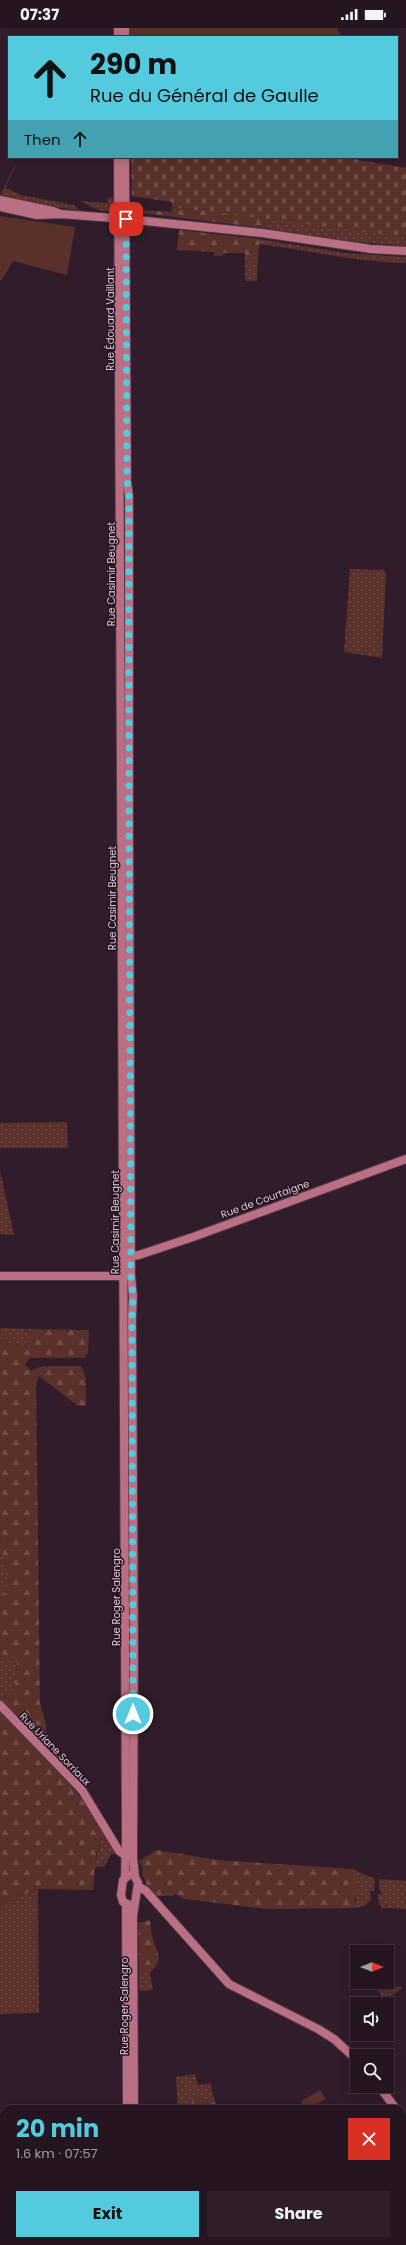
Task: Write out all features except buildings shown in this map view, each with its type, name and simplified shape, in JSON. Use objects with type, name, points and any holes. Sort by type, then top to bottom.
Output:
[{"type":"main road","name":"Rue Édouard Vaillant","points":[[118,158],[122,218]]},
{"type":"main road","name":"Rue Édouard Vaillant","points":[[124,480],[122,218],[125,158]]},
{"type":"main road","points":[[0,200],[61,214]]},
{"type":"main road","points":[[0,207],[37,215],[61,214],[122,218],[255,232],[348,247],[406,251]]},
{"type":"main road","name":"Rue Casimir Beugnet","points":[[124,480],[129,496],[128,1276],[125,1316]]},
{"type":"main road","name":"Rue Casimir Beugnet","points":[[124,480],[128,1257]]},
{"type":"main road","name":"Rue de Courtaigne","points":[[128,1257],[192,1237],[406,1159]]},
{"type":"main road","points":[[0,1276],[128,1276]]},
{"type":"main road","name":"Rue Roger Salengro","points":[[128,1276],[133,1296],[133,1858],[135,1877],[138,1886]]},
{"type":"main road","name":"Rue Roger Salengro","points":[[125,1316],[126,1856],[125,1878],[122,1882],[121,1898],[133,1902]]},
{"type":"main road","name":"Rue Uriane Sorriaux","points":[[0,1705],[10,1718],[82,1790],[119,1851],[126,1856]]},
{"type":"main road","points":[[111,1836],[116,1840],[126,1839]]},
{"type":"main road","points":[[125,1878],[130,1875],[135,1877]]},
{"type":"main road","points":[[153,1900],[133,1902],[138,1886],[146,1891],[229,1984],[318,2028],[334,2039],[350,2054]]},
{"type":"main road","name":"Rue Roger Salengro","points":[[128,2105],[133,1902]]},
{"type":"main road","name":"Rue Roger Salengro","points":[[133,1902],[134,2105]]},
{"type":"main road","points":[[384,2093],[393,2105]]},
{"type":"green space","points":[[130,28],[337,28],[341,36],[130,36]]},
{"type":"green space","points":[[131,158],[348,158],[406,168],[406,237],[172,207],[172,202],[132,196]]},
{"type":"green space","points":[[15,165],[5,188],[21,195],[74,205],[79,210],[44,206],[0,196]]},
{"type":"green space","points":[[108,198],[114,198],[114,209],[110,211],[97,209],[80,201],[107,203]]},
{"type":"green space","points":[[172,207],[267,218],[264,228],[141,213],[142,210],[171,212]]},
{"type":"green space","points":[[0,216],[75,227],[67,275],[13,261],[2,280],[0,280]]},
{"type":"green space","points":[[267,218],[406,237],[406,246],[347,241],[264,228]]},
{"type":"green space","points":[[179,230],[260,239],[258,258],[245,258],[245,253],[223,253],[222,256],[214,256],[214,252],[177,250]]},
{"type":"green space","points":[[260,239],[345,253],[406,257],[406,263],[350,258],[259,244]]},
{"type":"green space","points":[[245,258],[258,258],[257,281],[245,281]]},
{"type":"green space","points":[[350,569],[384,570],[386,575],[382,658],[344,652]]},
{"type":"green space","points":[[67,1122],[68,1148],[0,1148],[0,1123]]},
{"type":"green space","points":[[0,1170],[14,1235],[0,1234]]},
{"type":"green space","points":[[0,1328],[31,1329],[30,1342],[24,1347],[8,1343]]},
{"type":"green space","points":[[0,1328],[8,1343],[24,1347],[30,1342],[31,1329],[89,1330],[88,1354],[85,1355],[85,1358],[30,1358],[25,1365],[31,1370],[44,1366],[81,1366],[86,1378],[86,1406],[78,1406],[39,1376],[36,1383],[40,1703],[46,1725],[46,1737],[64,1762],[61,1776],[77,1792],[103,1832],[96,1856],[93,1890],[38,1889],[13,1898],[0,1912],[0,1698],[14,1692],[17,1661],[0,1658],[0,1588],[7,1597],[10,1590],[0,1539]]},
{"type":"green space","points":[[0,1539],[10,1590],[7,1597],[0,1588]]},
{"type":"green space","points":[[0,1658],[17,1660],[14,1692],[0,1698]]},
{"type":"green space","points":[[103,1832],[114,1849],[114,1854],[111,1854],[105,1866],[94,1868]]},
{"type":"green space","points":[[157,1850],[217,1860],[352,1869],[356,1888],[353,1908],[267,1909],[184,1899],[176,1894],[172,1896],[155,1896],[142,1876],[143,1868],[139,1861]]},
{"type":"green space","points":[[352,1869],[375,1879],[374,1891],[370,1891],[371,1899],[368,1903],[364,1906],[353,1908],[356,1899]]},
{"type":"green space","points":[[379,1879],[406,1881],[406,1909],[383,1908],[381,1906],[378,1898],[378,1894],[381,1894],[381,1890],[379,1890]]},
{"type":"green space","points":[[38,1889],[39,2013],[0,2014],[0,1912],[13,1898]]},
{"type":"green space","points":[[150,1920],[152,1934],[159,1957],[157,1964],[150,1973],[139,1973],[138,1923]]},
{"type":"green space","points":[[139,1973],[150,1973],[153,1990],[139,1991]]},
{"type":"green space","points":[[394,1987],[403,1988],[389,1997],[382,1997],[377,1989],[394,1989]]},
{"type":"green space","points":[[195,2074],[198,2085],[210,2083],[215,2102],[206,2103],[192,2100],[191,2105],[178,2105],[176,2077]]},
{"type":"green space","points":[[320,2090],[326,2099],[314,2105],[304,2105],[301,2101]]},
{"type":"green space","points":[[200,2096],[206,2103],[215,2102],[216,2105],[191,2105],[192,2100]]},
{"type":"route","points":[[126,219],[127,481],[129,496],[131,1276],[133,1296],[133,1714]]}]
